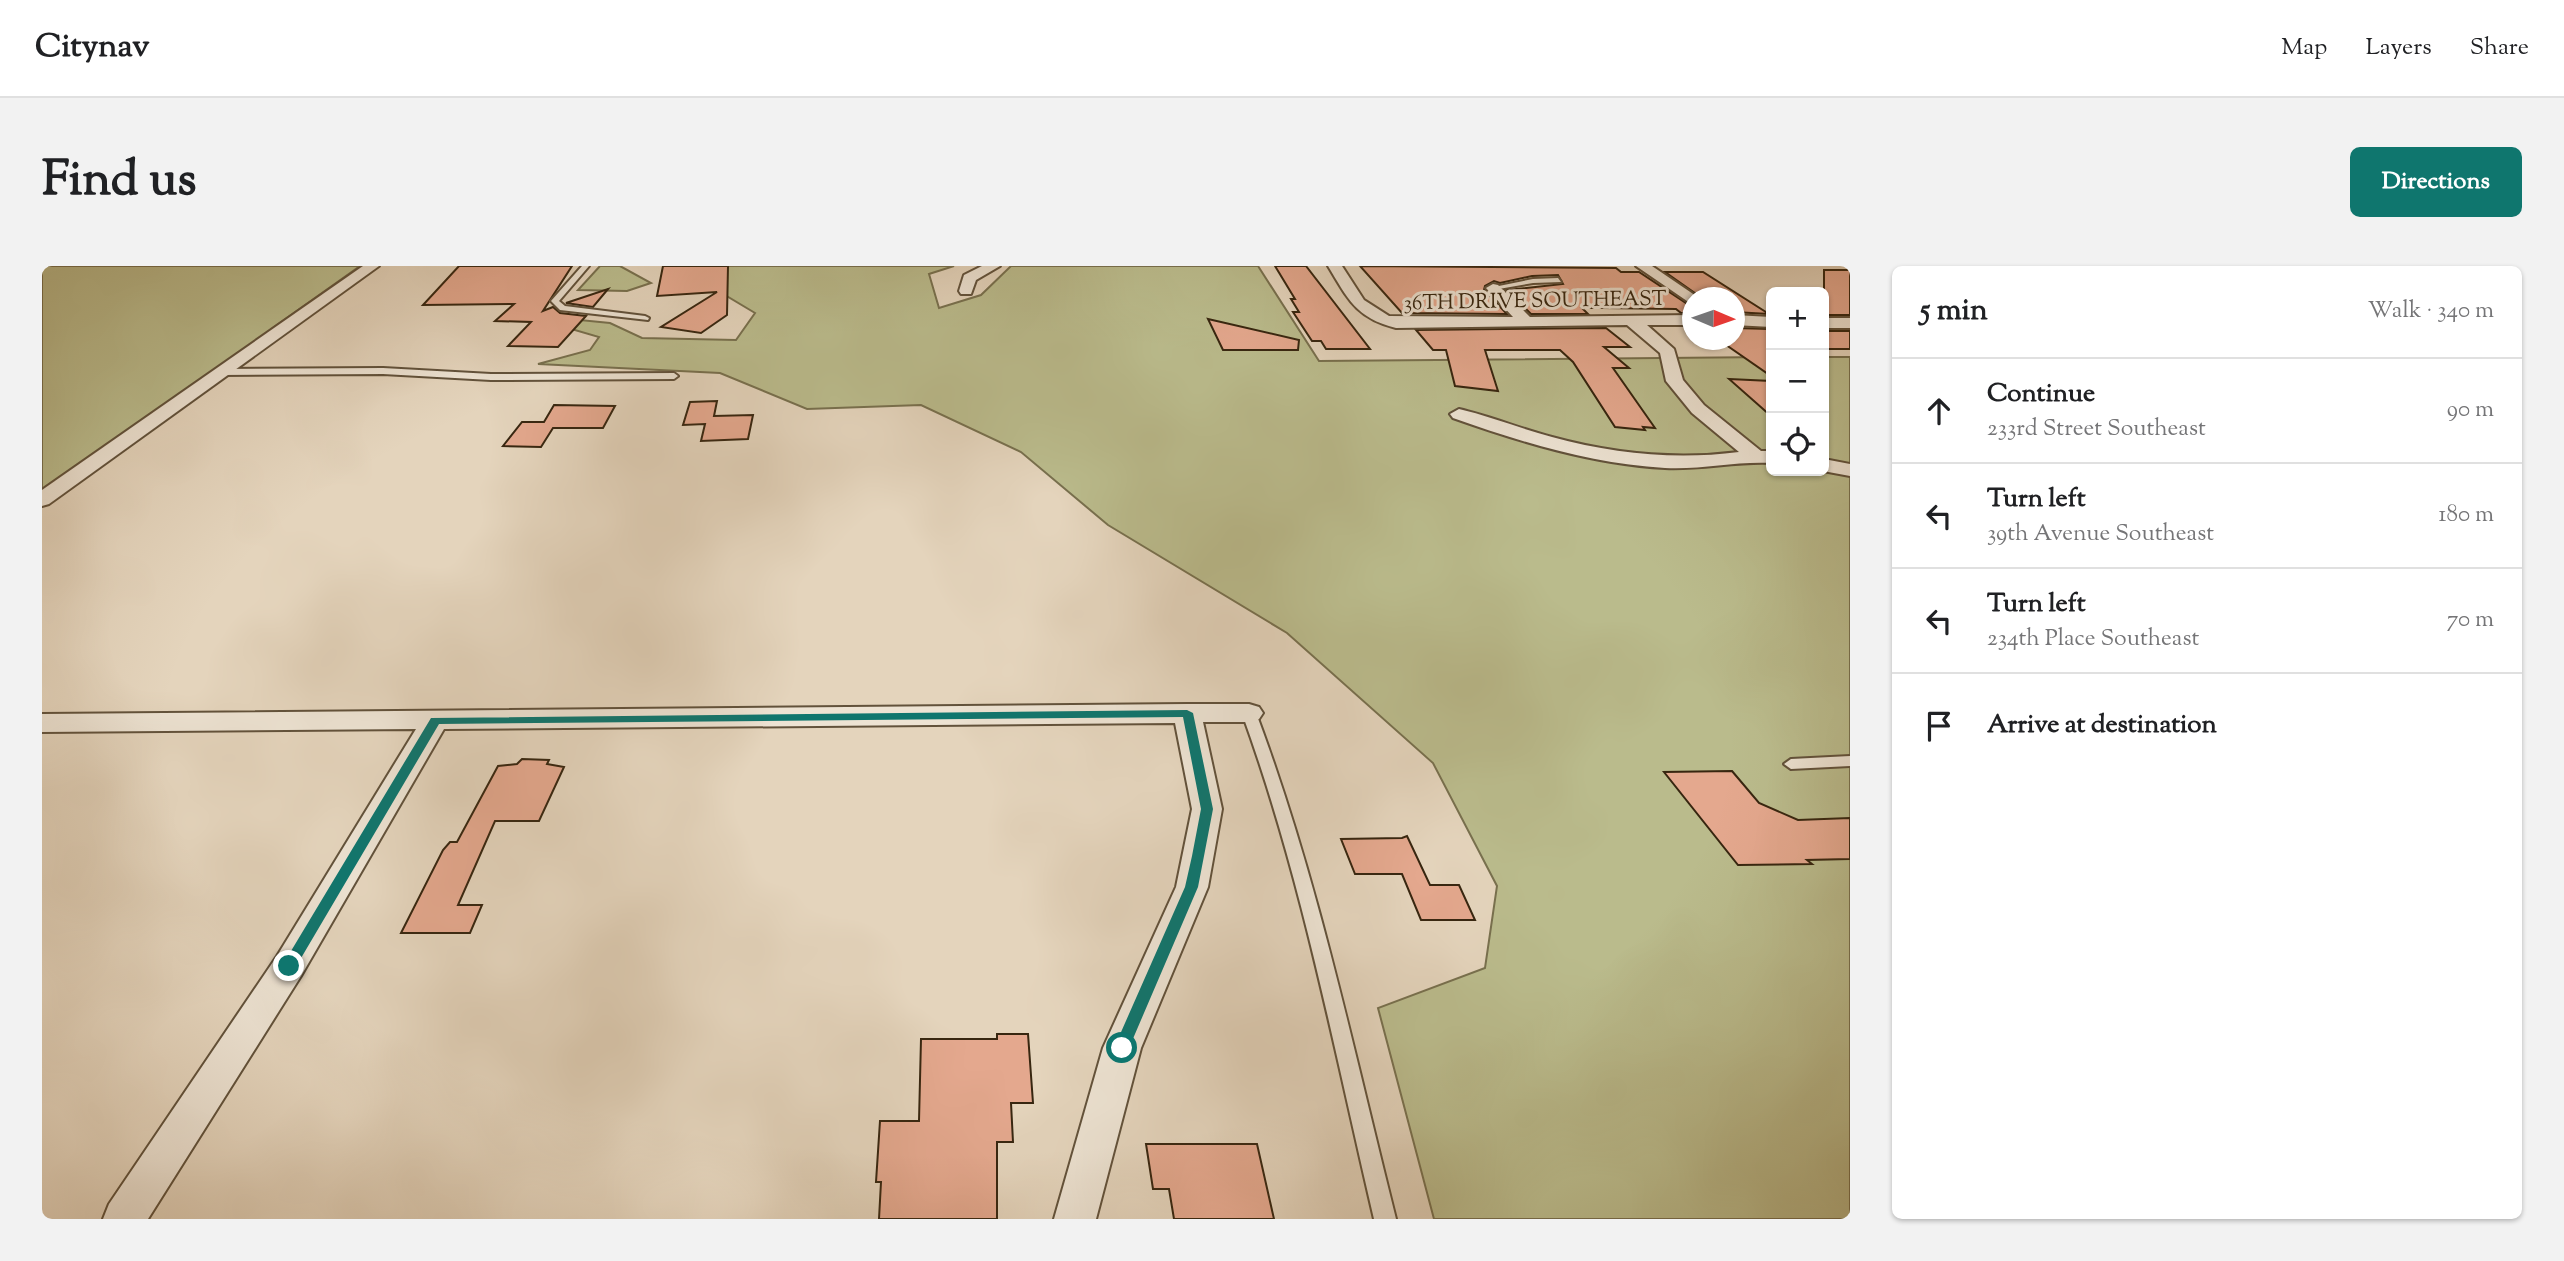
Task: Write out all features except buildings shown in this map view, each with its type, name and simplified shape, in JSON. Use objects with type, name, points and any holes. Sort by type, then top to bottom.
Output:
[{"type":"street","points":[[42,500],[372,266]]},
{"type":"street","points":[[966,291],[969,278],[993,266]]},
{"type":"street","name":"36TH DRIVE SOUTHEAST","points":[[1335,266],[1364,311],[1379,320],[1396,323],[1682,320]]},
{"type":"street","points":[[1643,266],[1682,291]]},
{"type":"street","points":[[1493,288],[1525,321]]},
{"type":"street","points":[[1630,320],[1656,339],[1668,352],[1675,381],[1698,409],[1763,456]]},
{"type":"street","points":[[1745,321],[1766,322]]},
{"type":"street","points":[[1829,323],[1850,323]]},
{"type":"street","points":[[1459,414],[1529,439],[1601,455],[1696,463],[1763,456]]},
{"type":"street","points":[[1829,466],[1850,470]]},
{"type":"street","points":[[1074,1219],[1122,1048],[1192,887],[1207,809],[1187,713]]},
{"type":"street","points":[[42,723],[1249,713]]},
{"type":"street","points":[[124,1219],[289,966],[435,720]]},
{"type":"lane","points":[[586,266],[555,301],[556,305],[645,318]]},
{"type":"lane","points":[[1493,288],[1558,280]]},
{"type":"lane","points":[[219,372],[383,371],[491,377],[674,376]]},
{"type":"lane","points":[[1249,713],[1275,778],[1312,908],[1385,1219]]},
{"type":"lane","points":[[1791,764],[1850,761]]},
{"type":"green space","points":[[42,266],[360,266],[274,327],[281,328],[42,500]]},
{"type":"green space","points":[[600,266],[620,266],[651,283],[627,291],[578,290]]},
{"type":"green space","points":[[722,266],[954,266],[929,274],[939,308],[981,295],[1011,266],[1258,266],[1319,361],[1766,357],[1766,476],[1829,476],[1829,357],[1850,357],[1850,1219],[1434,1219],[1378,1008],[1485,968],[1497,886],[1433,763],[1287,633],[1108,525],[1021,452],[921,405],[807,409],[720,373],[538,364],[590,350],[599,337],[561,326],[560,318],[610,323],[642,338],[736,340],[755,313],[715,289]]},
{"type":"route","points":[[289,966],[435,720],[1187,713],[1207,809],[1192,887],[1122,1048]]}]
